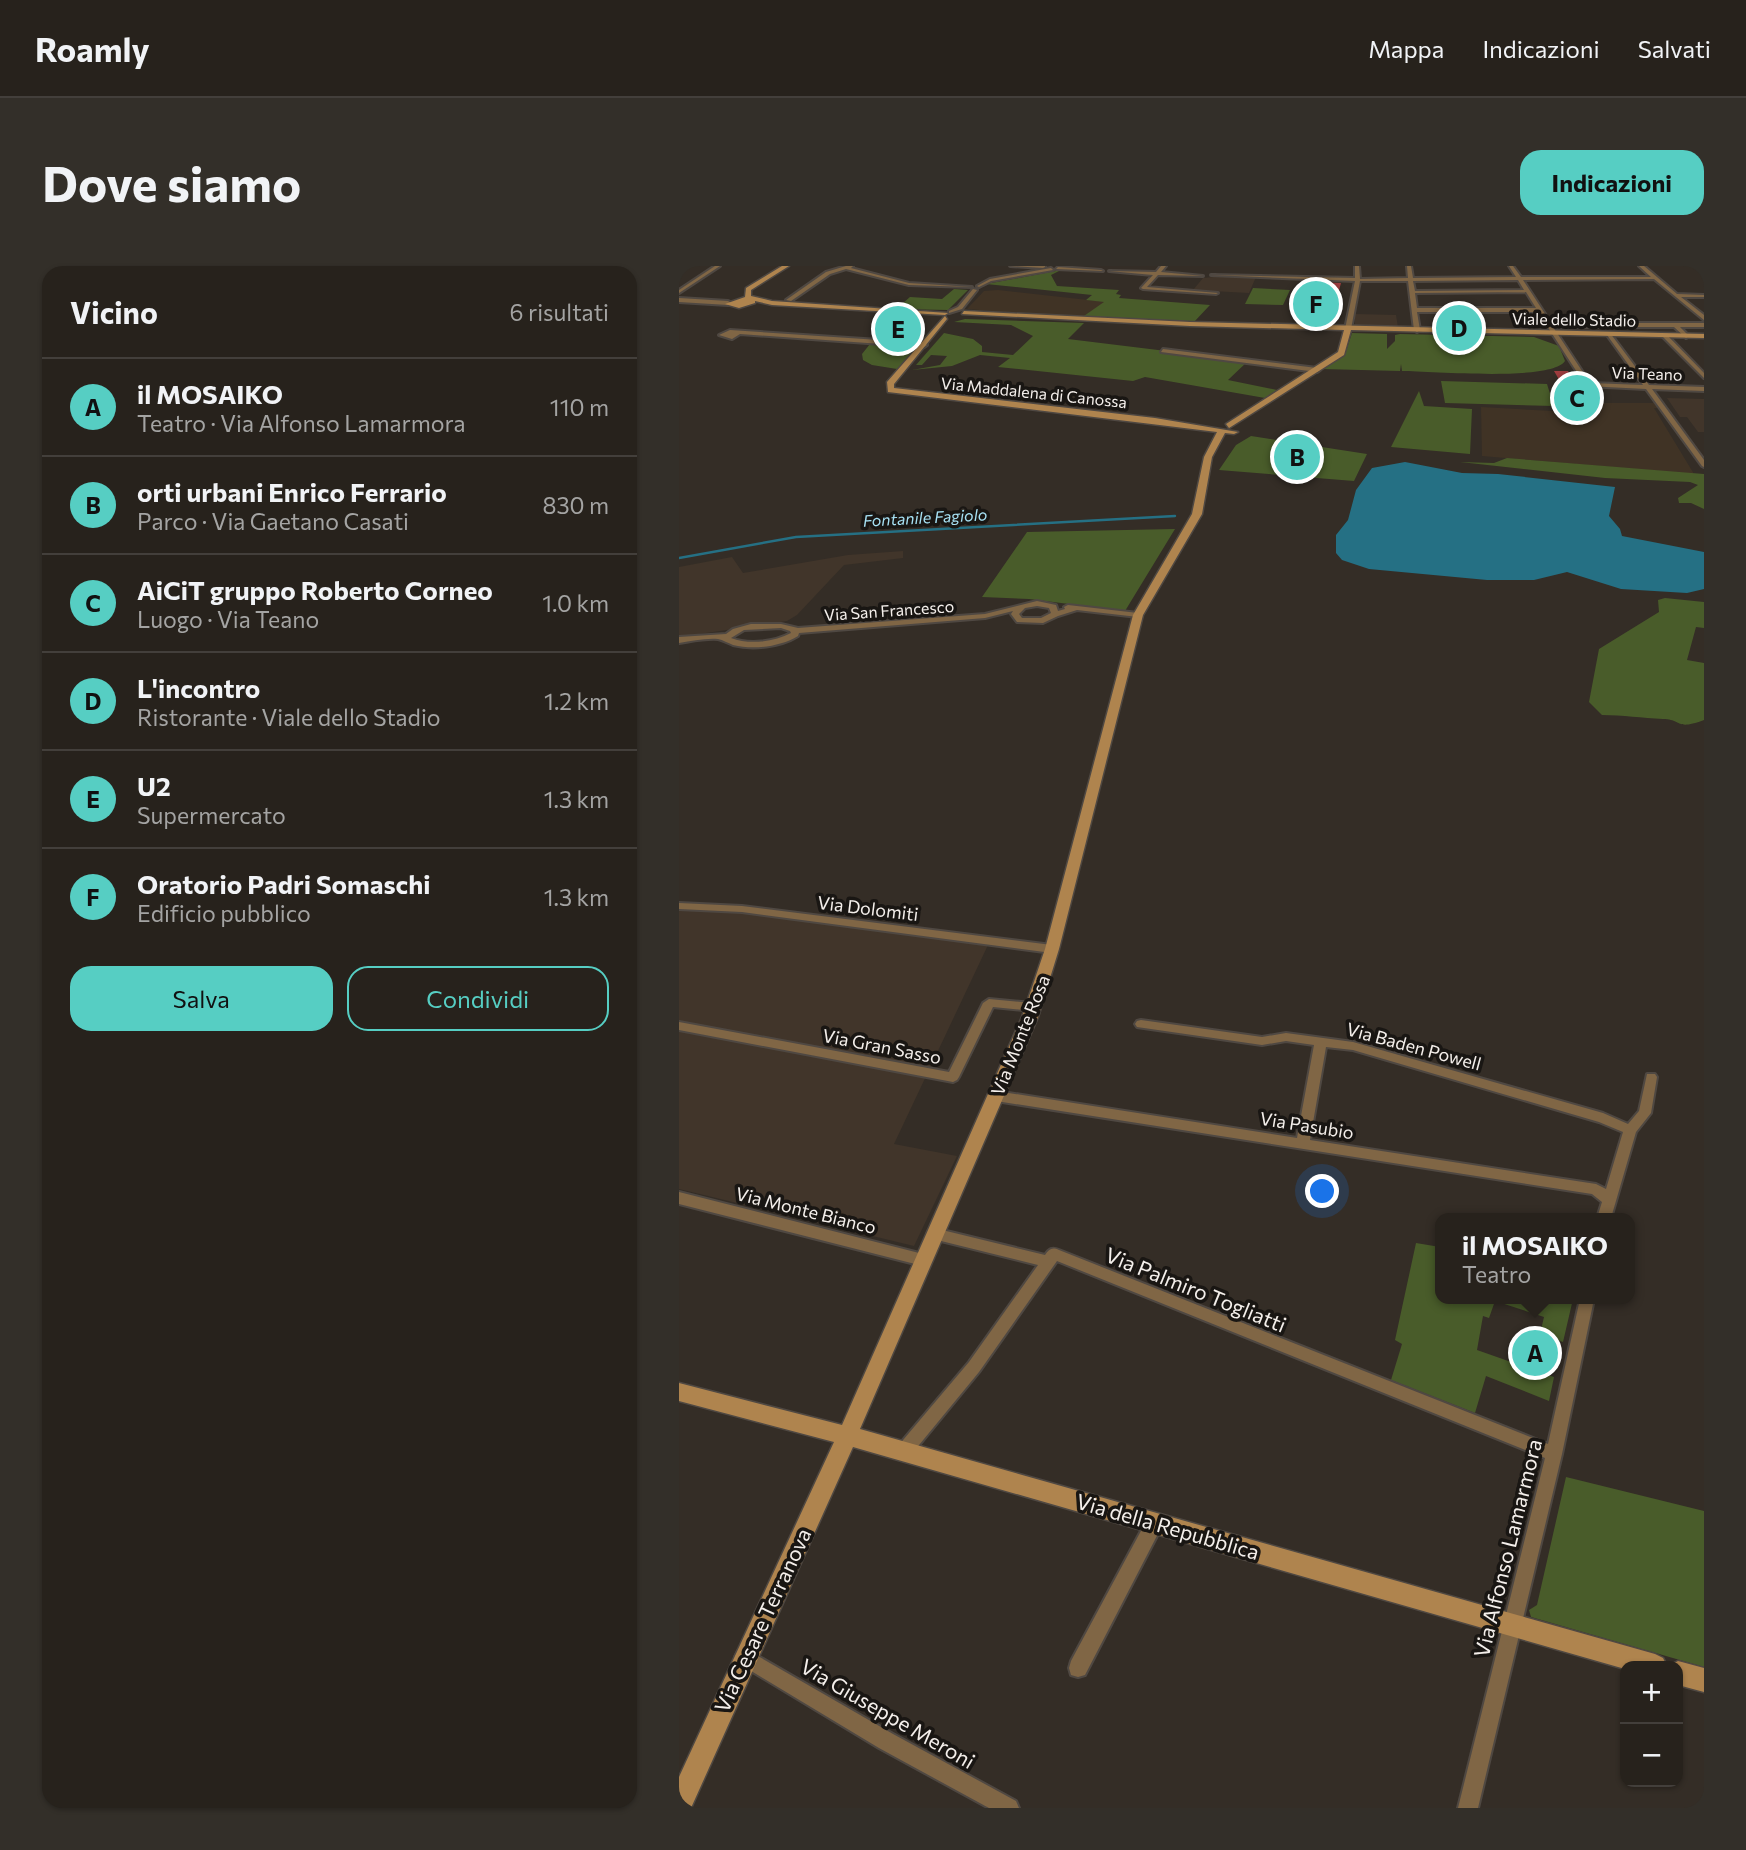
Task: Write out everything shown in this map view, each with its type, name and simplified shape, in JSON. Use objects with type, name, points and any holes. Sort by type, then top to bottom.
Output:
[{"type":"street","points":[[679,292],[717,266]]},
{"type":"street","points":[[743,306],[751,304],[752,300],[747,295],[748,289],[780,266]]},
{"type":"street","points":[[721,311],[736,299],[739,290],[786,266]]},
{"type":"street","points":[[1012,266],[1157,274],[1358,280],[1482,277],[1655,278]]},
{"type":"street","points":[[1164,266],[1143,288],[1216,293]]},
{"type":"street","points":[[1230,428],[1341,353],[1358,280],[1356,266]]},
{"type":"street","points":[[1409,266],[1417,330]]},
{"type":"street","points":[[1511,266],[1555,333]]},
{"type":"street","points":[[1641,266],[1704,318]]},
{"type":"street","points":[[789,300],[828,273],[849,267],[909,284],[975,288]]},
{"type":"street","points":[[910,392],[893,387],[975,288],[990,281],[1054,267]]},
{"type":"street","points":[[1563,272],[1568,278]]},
{"type":"street","points":[[688,278],[702,276]]},
{"type":"street","points":[[1412,292],[1527,291]]},
{"type":"street","points":[[1677,295],[1704,296]]},
{"type":"street","points":[[679,300],[728,303]]},
{"type":"street","name":"Viale dello Stadio","points":[[728,303],[752,300],[954,314]]},
{"type":"street","name":"Viale dello Stadio","points":[[728,303],[743,306],[1191,324],[1704,336]]},
{"type":"street","points":[[1415,310],[1540,310]]},
{"type":"street","points":[[910,392],[890,388],[913,357],[954,314]]},
{"type":"street","points":[[1549,325],[1704,325]]},
{"type":"street","points":[[1675,325],[1686,336]]},
{"type":"street","points":[[739,333],[931,341]]},
{"type":"street","name":"Via Teano","points":[[1555,333],[1588,385],[1704,389]]},
{"type":"street","points":[[1611,335],[1704,465]]},
{"type":"street","points":[[1665,336],[1704,376]]},
{"type":"street","points":[[1163,351],[1317,370]]},
{"type":"street","points":[[896,377],[911,366],[913,357]]},
{"type":"street","name":"Via Maddalena di Canossa","points":[[910,392],[1230,428]]},
{"type":"street","name":"Via Monte Rosa","points":[[847,1436],[1033,1007],[1052,949],[1137,615],[1197,514],[1204,471],[1215,444],[1230,428]]},
{"type":"street","points":[[1048,605],[1055,614]]},
{"type":"street","name":"Via San Francesco","points":[[679,640],[727,636],[744,628],[786,626],[795,631],[985,616],[1024,606],[1048,605],[1137,615]]},
{"type":"street","points":[[1020,620],[1015,614],[1024,606]]},
{"type":"street","name":"Via San Francesco","points":[[985,616],[1043,621],[1055,614],[1077,608]]},
{"type":"street","name":"Via San Francesco","points":[[727,636],[732,643],[757,643],[784,640],[793,636],[795,631]]},
{"type":"street","name":"Via Dolomiti","points":[[679,906],[742,909],[1052,949]]},
{"type":"street","name":"Via Gran Sasso","points":[[679,1026],[953,1077],[989,1003],[1033,1007]]},
{"type":"street","name":"Via Baden Powell","points":[[1141,1024],[1262,1041],[1286,1037],[1353,1046],[1603,1118],[1630,1130]]},
{"type":"street","points":[[1303,1141],[1321,1041]]},
{"type":"street","points":[[1605,1213],[1630,1130],[1645,1113],[1651,1077]]},
{"type":"street","name":"Via Pasubio","points":[[996,1096],[1303,1141],[1596,1189],[1608,1199]]},
{"type":"street","name":"Via Monte Bianco","points":[[679,1198],[923,1260]]},
{"type":"street","points":[[904,1451],[974,1367],[1048,1262],[934,1234]]},
{"type":"street","name":"Via Palmiro Togliatti","points":[[1048,1262],[1054,1254],[1554,1454]]},
{"type":"street","name":"Via Alfonso Lamarmora","points":[[1468,1808],[1554,1454],[1586,1304]]},
{"type":"street","name":"Via della Repubblica","points":[[679,1392],[904,1451],[1637,1661]]},
{"type":"street","name":"Via Cesare Terranova","points":[[679,1805],[744,1657],[847,1436]]},
{"type":"street","points":[[1078,1668],[1156,1522]]},
{"type":"street","name":"Via Giuseppe Meroni","points":[[744,1657],[886,1741],[1009,1808]]},
{"type":"street","points":[[1683,1674],[1704,1680]]},
{"type":"shaded area","points":[[1256,277],[1249,293],[1193,290],[1203,278]]},
{"type":"shaded area","points":[[998,290],[1106,302],[1081,318],[967,309],[984,291]]},
{"type":"shaded area","points":[[1355,314],[1396,315],[1398,327],[1355,326]]},
{"type":"shaded area","points":[[884,324],[914,326],[906,334],[928,336],[922,342],[868,339]]},
{"type":"shaded area","points":[[1667,398],[1704,399],[1704,432],[1698,432],[1687,417],[1680,417]]},
{"type":"shaded area","points":[[1587,403],[1656,403],[1659,408],[1654,408],[1694,474],[1482,456],[1481,407],[1589,413]]},
{"type":"shaded area","points":[[903,551],[903,558],[844,565],[797,615],[787,621],[679,637],[679,567],[732,557],[743,573],[848,555]]},
{"type":"shaded area","points":[[679,910],[740,913],[988,945],[894,1144],[957,1156],[914,1246],[679,1189]]},
{"type":"green space","points":[[1061,270],[1051,275],[1057,286],[1119,290],[1116,294],[1121,295],[1119,298],[1210,305],[1194,322],[1081,318],[1104,302],[1086,300],[1092,295],[986,284]]},
{"type":"green space","points":[[1253,288],[1290,290],[1283,305],[1245,304]]},
{"type":"green space","points":[[954,289],[968,290],[948,310],[896,309],[910,297],[942,299]]},
{"type":"green space","points":[[965,319],[1084,323],[1068,339],[1248,361],[1228,380],[1277,390],[1265,398],[1145,377],[1133,381],[998,367],[1010,358],[980,355],[952,366],[912,370],[940,365],[947,356],[931,355],[922,365],[916,365],[944,333],[973,339],[982,346],[982,352],[1013,355],[1033,336],[1011,325],[954,322]]},
{"type":"green space","points":[[1352,333],[1387,334],[1387,349],[1395,341],[1395,335],[1400,334],[1534,337],[1559,346],[1565,361],[1555,367],[1515,373],[1402,371],[1401,364],[1400,371],[1322,369],[1345,354]]},
{"type":"green space","points":[[870,344],[918,348],[897,369],[872,365],[863,360],[862,354]]},
{"type":"green space","points":[[1441,381],[1547,384],[1554,406],[1445,403]]},
{"type":"green space","points":[[1419,391],[1424,406],[1472,409],[1470,454],[1391,447]]},
{"type":"green space","points":[[1251,436],[1367,454],[1354,481],[1219,470],[1236,445]]},
{"type":"green space","points":[[1507,458],[1704,474],[1704,509],[1691,503],[1679,503],[1678,498],[1698,485],[1690,482],[1605,478],[1460,462],[1494,463]]},
{"type":"green space","points":[[1175,529],[1125,611],[1029,599],[982,597],[1027,532]]},
{"type":"green space","points":[[1665,598],[1704,602],[1704,628],[1696,627],[1687,660],[1704,663],[1704,720],[1683,725],[1669,719],[1602,715],[1589,702],[1599,649],[1659,612],[1658,600]]},
{"type":"green space","points":[[1416,1243],[1435,1246],[1435,1304],[1494,1304],[1489,1318],[1483,1316],[1477,1350],[1554,1377],[1549,1401],[1486,1376],[1475,1413],[1391,1380],[1402,1344],[1395,1340]]},
{"type":"green space","points":[[1504,1304],[1572,1304],[1563,1342],[1540,1334],[1544,1317]]},
{"type":"green space","points":[[1566,1477],[1704,1511],[1704,1667],[1531,1617],[1529,1610],[1537,1605]]},
{"type":"water","points":[[1405,462],[1462,473],[1498,474],[1615,487],[1609,516],[1620,529],[1622,536],[1704,552],[1704,589],[1687,593],[1621,589],[1567,572],[1534,580],[1487,580],[1369,569],[1342,560],[1336,553],[1336,535],[1348,520],[1356,490],[1372,468]]},
{"type":"building","points":[[1319,282],[1341,283],[1337,298],[1320,298]]},
{"type":"building","points":[[1554,371],[1568,371],[1579,390],[1565,390]]},
{"type":"waterway","name":"Fontanile Fagiolo","points":[[679,558],[796,537],[1175,516]]},
{"type":"place","name":"Oratorio Padri Somaschi","points":[[1316,304]]},
{"type":"place","name":"L'incontro","points":[[1459,328]]},
{"type":"place","name":"U2","points":[[898,329]]},
{"type":"place","name":"AiCiT gruppo Roberto Corneo","points":[[1577,398]]},
{"type":"place","name":"orti urbani Enrico Ferrario","points":[[1297,457]]},
{"type":"place","name":"il MOSAIKO","points":[[1535,1353]]}]
